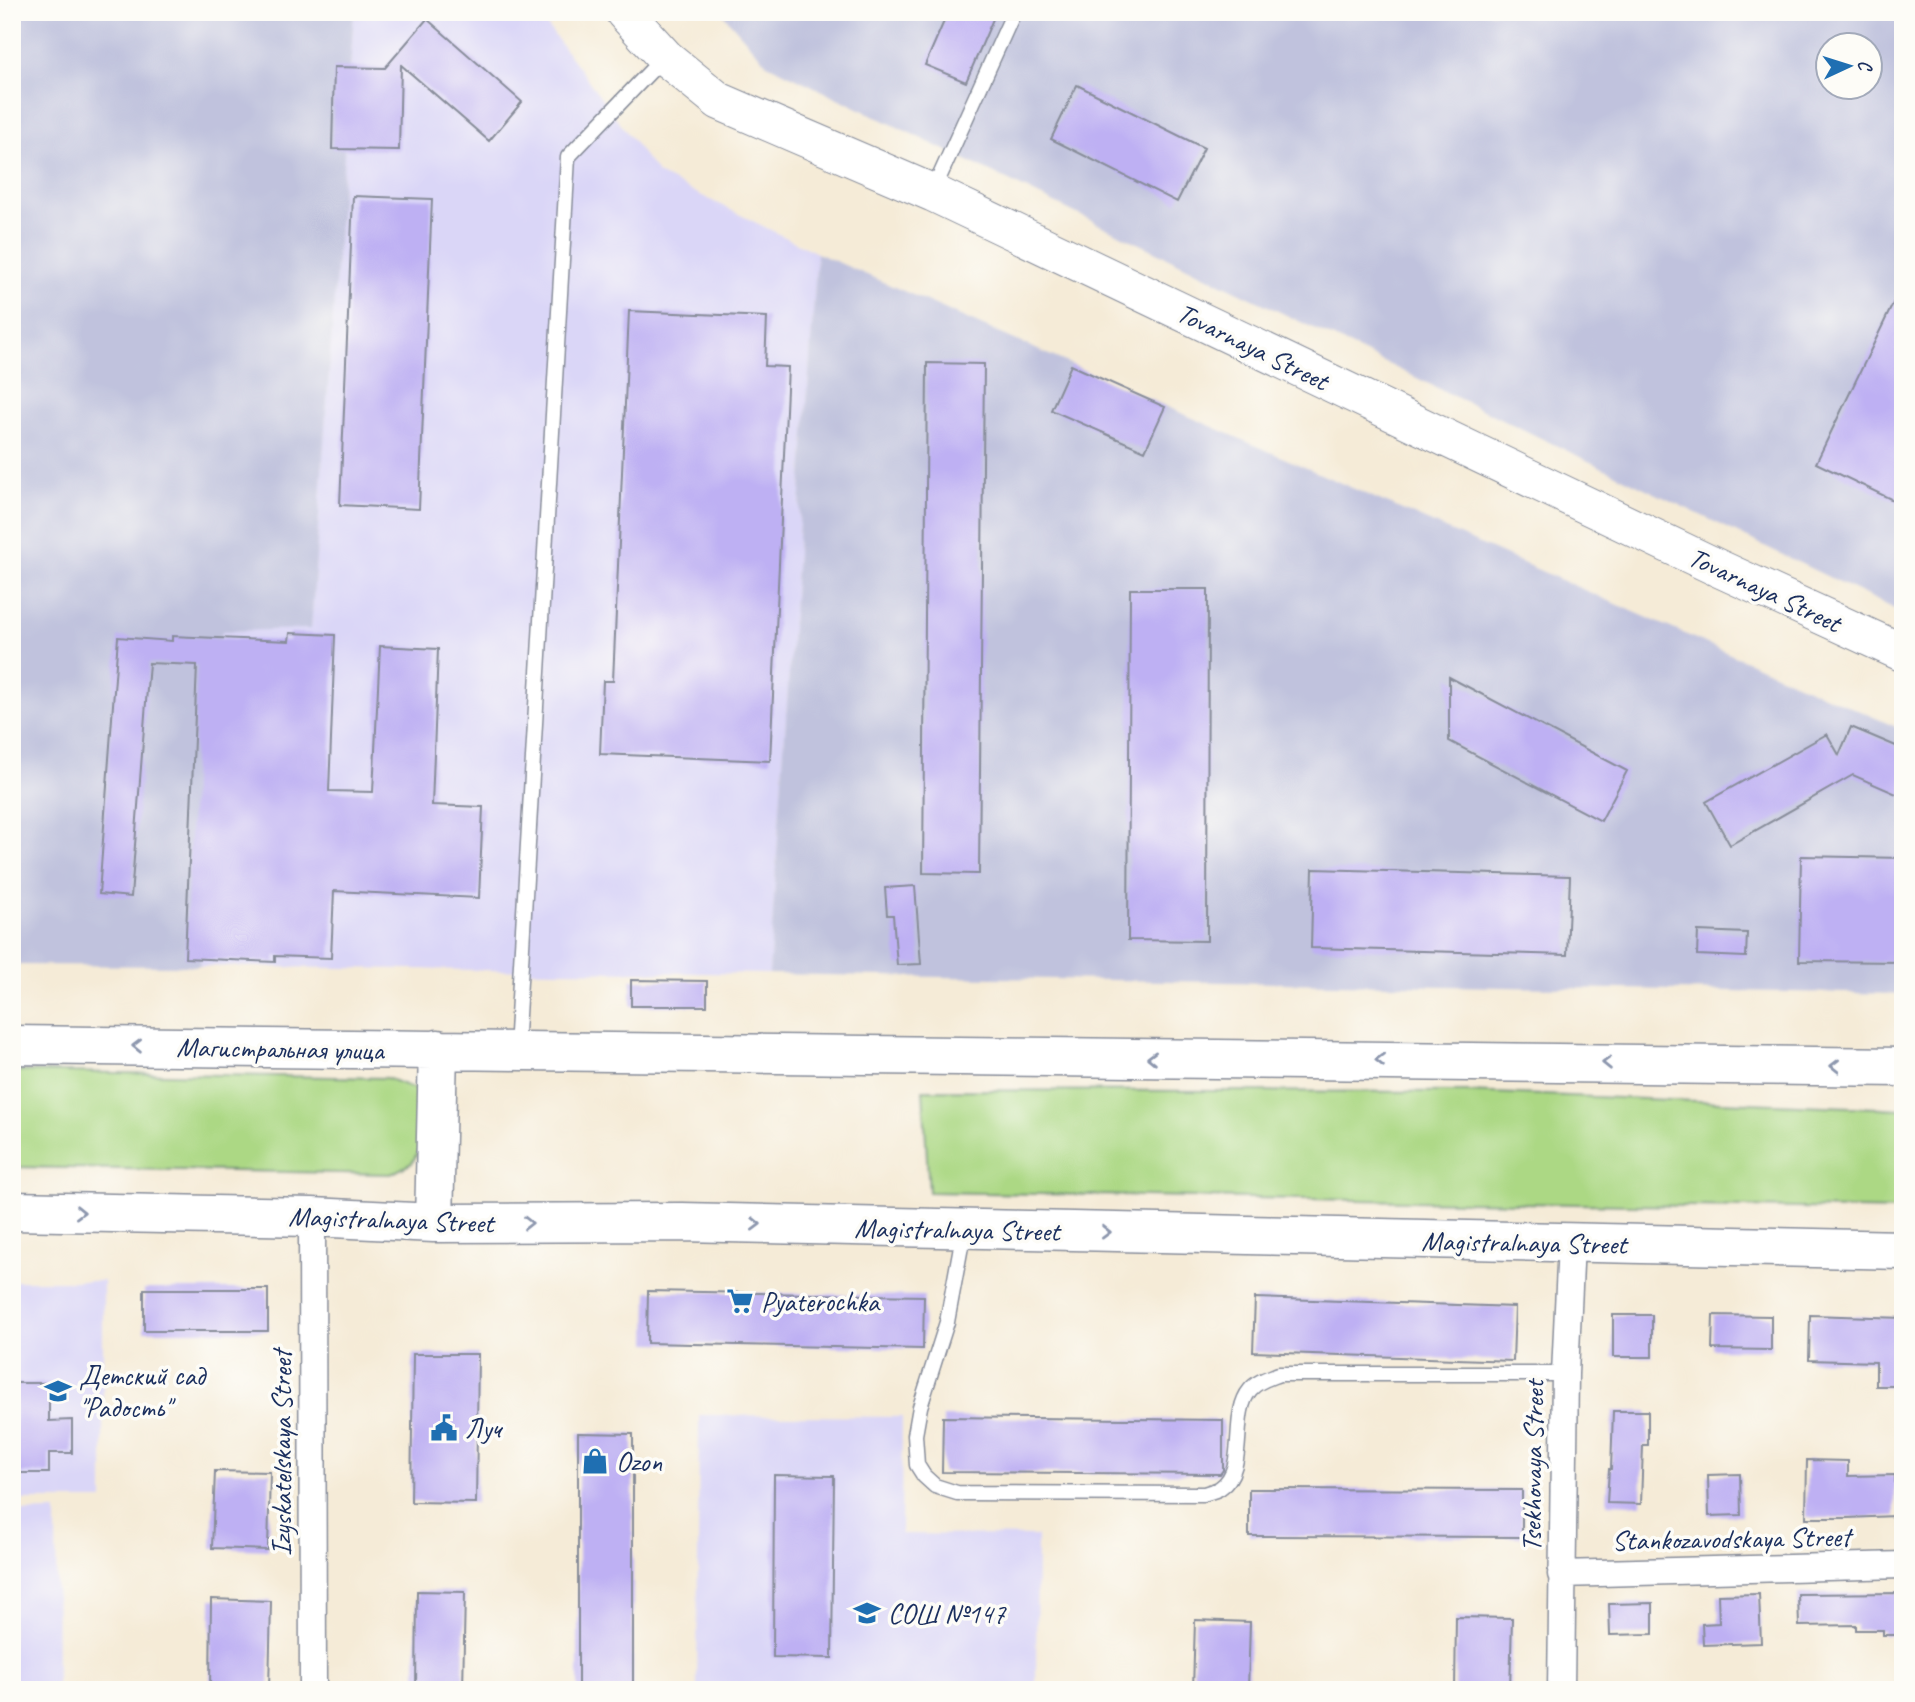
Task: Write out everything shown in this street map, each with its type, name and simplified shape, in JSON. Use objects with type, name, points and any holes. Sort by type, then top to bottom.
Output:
[{"type":"main road","name":"Магистральная улица","points":[[12,1045],[1903,1067]]},
{"type":"main road","points":[[434,1223],[438,1049]]},
{"type":"main road","name":"Magistralnaya Street","points":[[12,1211],[312,1217],[434,1223],[682,1222],[1903,1250]]},
{"type":"street","name":"Tovarnaya Street","points":[[624,12],[665,57],[719,101],[933,192],[1718,568],[1903,653]]},
{"type":"street","name":"Izyskatelskaya Street","points":[[312,1217],[313,1690]]},
{"type":"street","name":"Tsekhovaya Street","points":[[1561,1690],[1565,1374],[1571,1243]]},
{"type":"street","name":"Stankozavodskaya Street","points":[[1561,1574],[1903,1565]]},
{"type":"lane","points":[[933,192],[1014,12]]},
{"type":"lane","points":[[516,1051],[568,157],[665,57]]},
{"type":"lane","points":[[965,1229],[947,1322],[920,1407],[915,1435],[917,1465],[924,1476],[935,1486],[957,1493],[1204,1494],[1220,1488],[1232,1474],[1242,1404],[1250,1389],[1279,1374],[1565,1374]]},
{"type":"shaded area","points":[[12,12],[354,12],[311,629],[222,631],[200,966],[12,965]]},
{"type":"shaded area","points":[[354,12],[537,12],[658,174],[817,253],[769,974],[200,966],[222,631],[311,628]]},
{"type":"shaded area","points":[[721,12],[1903,12],[1903,613],[767,64]]},
{"type":"shaded area","points":[[817,253],[1903,730],[1903,994],[769,974]]},
{"type":"shaded area","name":"Детский сад \"Радость\"","points":[[12,1281],[103,1281],[103,1500],[12,1500]]},
{"type":"shaded area","name":"СОШ №147","points":[[699,1415],[902,1417],[901,1534],[1037,1536],[1036,1690],[697,1690]]},
{"type":"shaded area","points":[[56,1511],[57,1690],[12,1690],[12,1512]]},
{"type":"green space","points":[[12,1071],[387,1078],[415,1089],[425,1107],[425,1138],[412,1163],[391,1174],[12,1167]]},
{"type":"green space","points":[[923,1090],[1466,1092],[1903,1109],[1903,1210],[929,1192]]},
{"type":"building","points":[[948,12],[996,12],[966,82],[925,65]]},
{"type":"building","points":[[427,19],[522,102],[489,141],[401,65],[399,150],[332,149],[334,67],[385,68]]},
{"type":"building","points":[[1077,85],[1204,148],[1177,202],[1051,139]]},
{"type":"building","points":[[353,196],[432,199],[419,509],[340,505]]},
{"type":"building","points":[[1903,283],[1903,505],[1816,463]]},
{"type":"building","points":[[629,311],[767,317],[765,366],[788,367],[770,761],[600,754],[603,681],[613,681]]},
{"type":"building","points":[[927,363],[984,364],[979,874],[923,873]]},
{"type":"building","points":[[1071,365],[1165,407],[1145,451],[1051,410]]},
{"type":"building","points":[[1130,589],[1208,589],[1207,941],[1128,940]]},
{"type":"building","points":[[290,633],[335,635],[329,791],[373,792],[380,646],[438,649],[432,805],[483,807],[479,898],[334,891],[331,958],[275,956],[275,962],[185,958],[197,665],[149,663],[131,897],[99,894],[118,637],[172,641],[172,636],[289,641]]},
{"type":"building","points":[[1449,677],[1627,771],[1601,821],[1449,741]]},
{"type":"building","points":[[1851,727],[1903,749],[1903,797],[1853,775],[1730,845],[1706,802],[1827,734],[1839,755]]},
{"type":"building","points":[[1801,856],[1903,858],[1903,962],[1799,961]]},
{"type":"building","points":[[1313,869],[1570,876],[1567,955],[1311,948]]},
{"type":"building","points":[[915,886],[921,964],[897,965],[893,915],[887,915],[885,888]]},
{"type":"building","points":[[1698,931],[1747,933],[1746,957],[1697,955]]},
{"type":"building","points":[[631,980],[707,981],[707,1006],[631,1006]]},
{"type":"building","points":[[144,1289],[268,1289],[268,1331],[144,1331]]},
{"type":"building","points":[[648,1291],[924,1296],[923,1349],[647,1343]]},
{"type":"building","points":[[1255,1298],[1515,1307],[1513,1361],[1253,1352]]},
{"type":"building","points":[[1613,1315],[1652,1315],[1652,1357],[1613,1357]]},
{"type":"building","points":[[1713,1315],[1771,1316],[1771,1350],[1712,1349]]},
{"type":"building","points":[[1810,1315],[1903,1318],[1903,1386],[1876,1386],[1876,1362],[1809,1360]]},
{"type":"building","name":"Луч","points":[[413,1354],[478,1354],[476,1503],[411,1502]]},
{"type":"building","points":[[15,1383],[49,1383],[49,1421],[72,1420],[72,1453],[49,1453],[49,1473],[16,1473],[15,1453],[12,1453]]},
{"type":"building","points":[[1613,1411],[1648,1411],[1648,1445],[1643,1445],[1641,1504],[1607,1503]]},
{"type":"building","points":[[943,1417],[1223,1420],[1223,1470],[1220,1474],[942,1472]]},
{"type":"building","points":[[578,1433],[633,1434],[633,1690],[578,1690]]},
{"type":"building","points":[[1807,1460],[1848,1461],[1848,1476],[1895,1475],[1895,1516],[1806,1518]]},
{"type":"building","points":[[215,1471],[270,1472],[268,1550],[212,1548]]},
{"type":"building","points":[[1740,1474],[1741,1515],[1709,1516],[1708,1475]]},
{"type":"building","points":[[774,1475],[834,1476],[832,1658],[773,1657]]},
{"type":"building","points":[[1249,1489],[1522,1490],[1522,1537],[1249,1536]]},
{"type":"building","points":[[417,1591],[465,1592],[463,1690],[416,1690]]},
{"type":"building","points":[[1903,1593],[1903,1635],[1883,1635],[1883,1630],[1856,1630],[1856,1625],[1799,1626],[1798,1594]]},
{"type":"building","points":[[1759,1594],[1761,1643],[1703,1645],[1702,1624],[1719,1623],[1718,1595]]},
{"type":"building","points":[[211,1599],[271,1601],[269,1690],[210,1690]]},
{"type":"building","points":[[1653,1603],[1653,1634],[1610,1635],[1609,1604]]},
{"type":"building","points":[[1456,1617],[1512,1618],[1510,1690],[1455,1690]]},
{"type":"building","points":[[1195,1620],[1250,1622],[1248,1690],[1193,1690]]},
{"type":"place","name":"Pyaterochka","points":[[740,1301]]},
{"type":"place","name":"Детский сад \"Радость\"","points":[[58,1391]]},
{"type":"place","name":"Луч","points":[[444,1428]]},
{"type":"place","name":"Ozon","points":[[595,1461]]},
{"type":"place","name":"СОШ №147","points":[[867,1613]]}]
